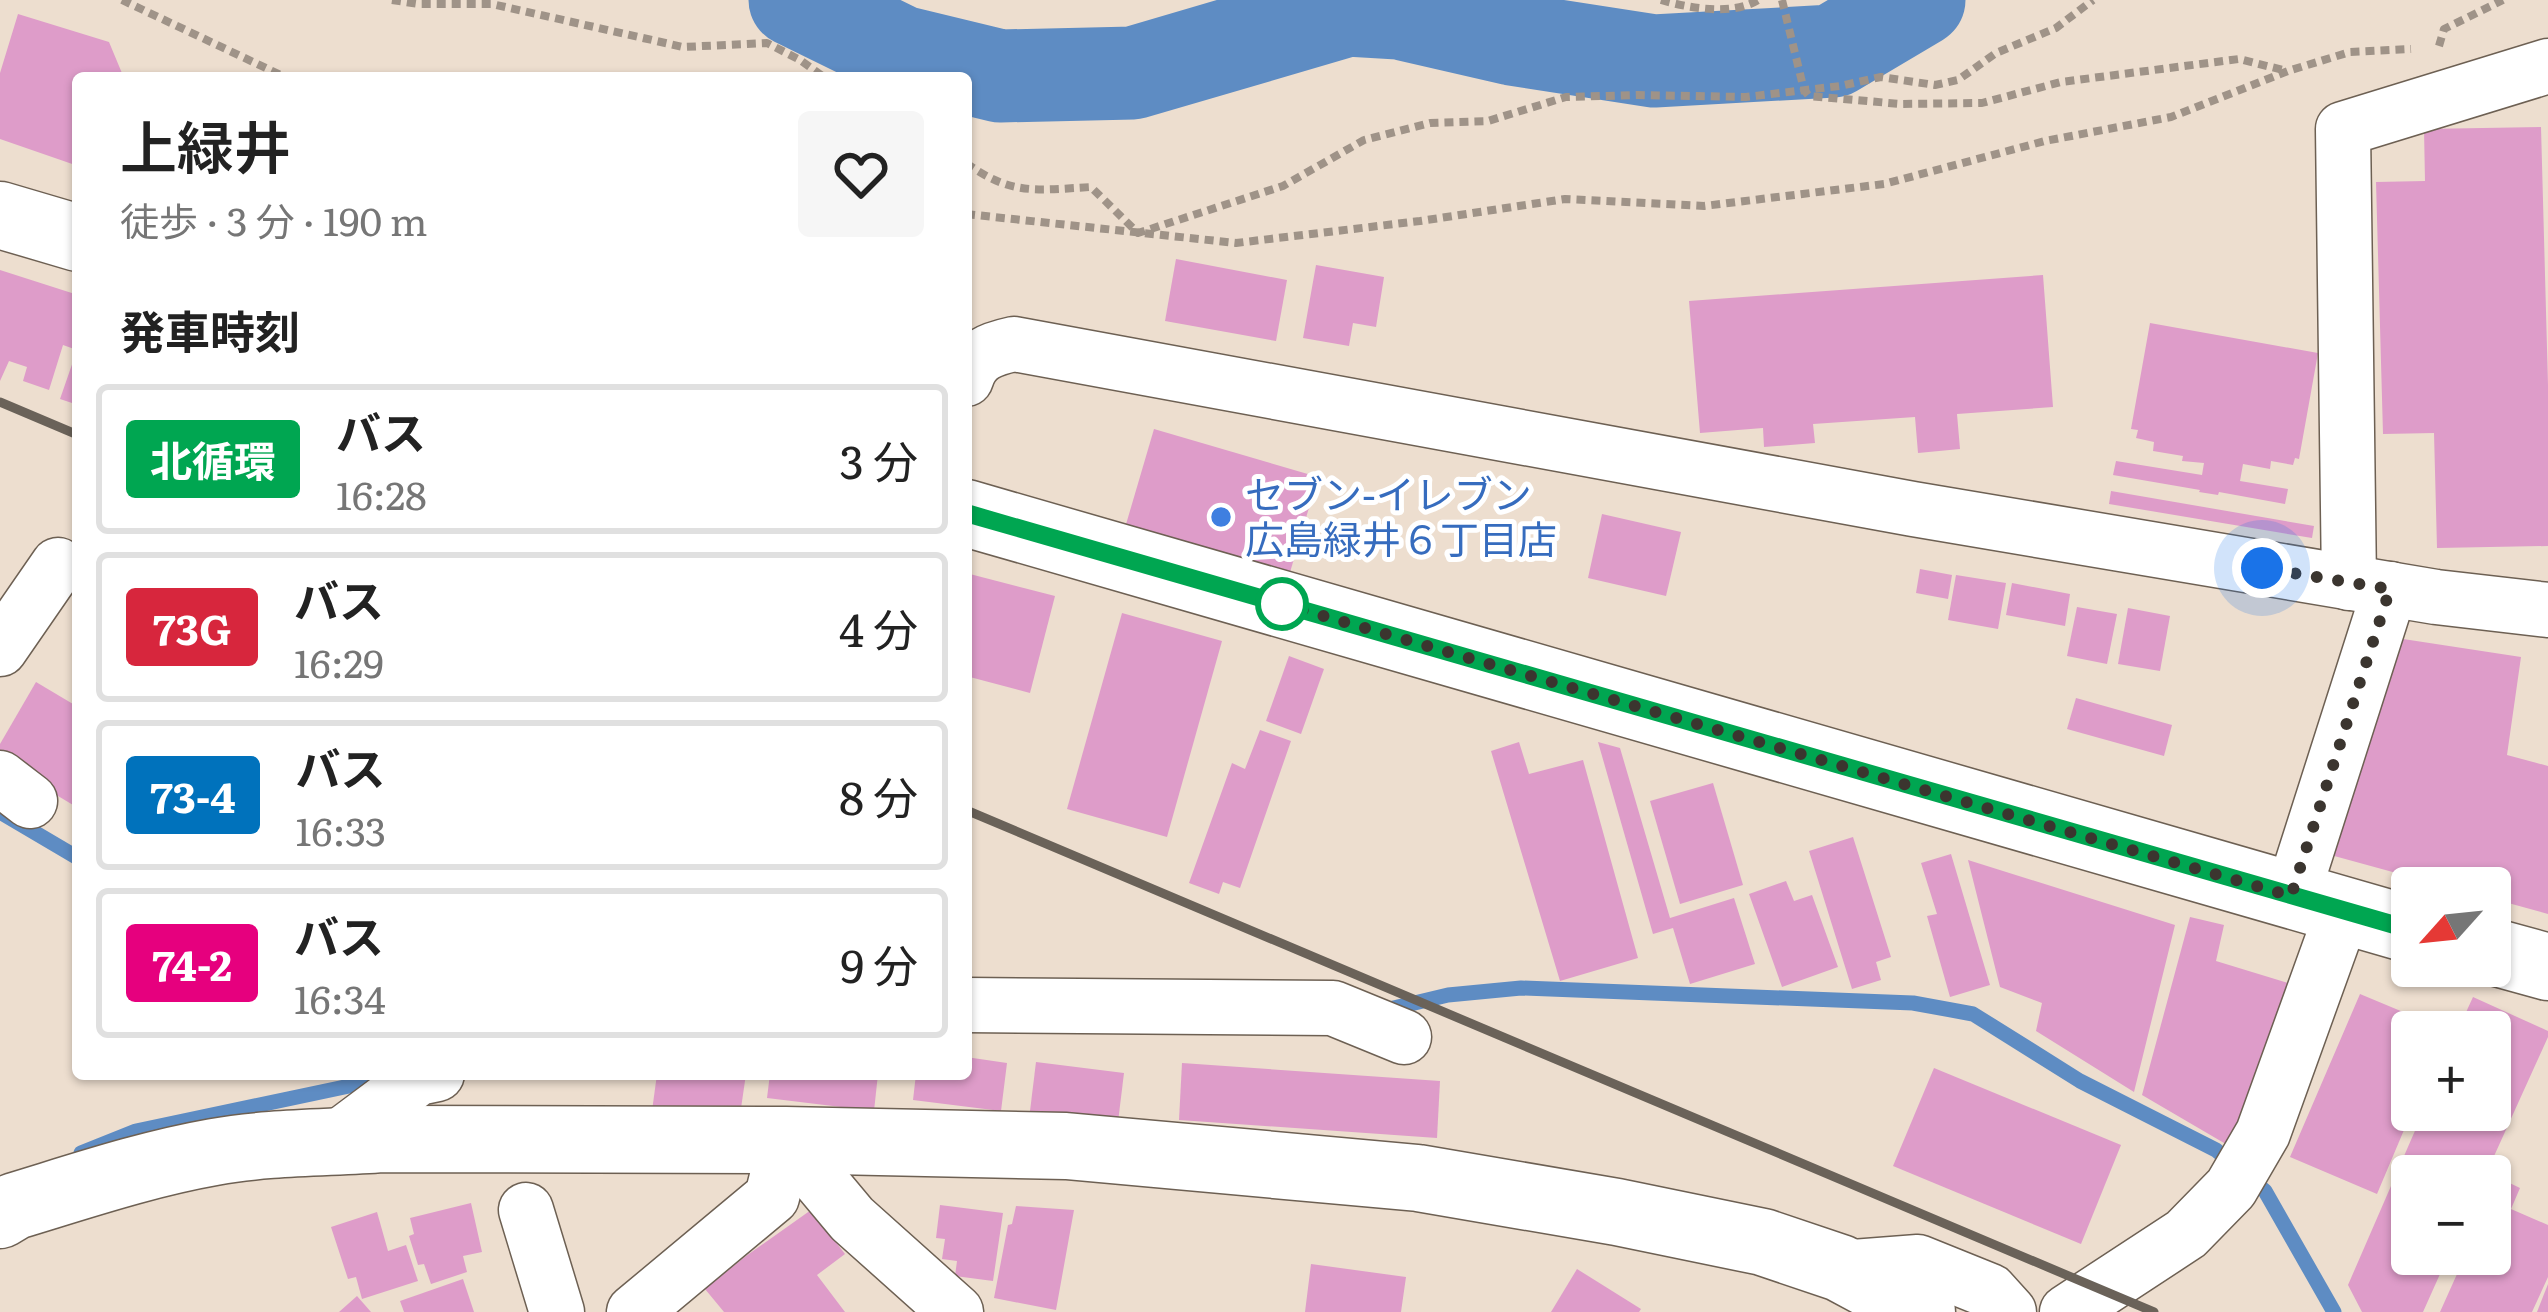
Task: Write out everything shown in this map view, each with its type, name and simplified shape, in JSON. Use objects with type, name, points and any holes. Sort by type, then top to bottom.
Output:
[{"type":"street","points":[[2067,1312],[2186,1234],[2231,1188],[2263,1133],[2318,904],[2370,586],[2343,129],[2548,66]]},
{"type":"street","points":[[0,215],[72,236]]},
{"type":"street","points":[[972,364],[988,350],[1014,344],[1913,509],[2370,586],[2548,610]]},
{"type":"street","points":[[972,515],[2391,924]]},
{"type":"street","points":[[0,649],[58,565]]},
{"type":"street","points":[[2511,957],[2548,967]]},
{"type":"street","points":[[972,1005],[1333,1008],[1404,1036]]},
{"type":"street","points":[[332,1142],[415,1080]]},
{"type":"street","points":[[634,1312],[772,1197],[786,1140]]},
{"type":"street","points":[[786,1140],[853,1220],[956,1312]]},
{"type":"street","points":[[0,1215],[15,1206],[139,1168],[219,1151],[332,1142],[786,1140],[1066,1146],[1418,1178],[1617,1212],[1742,1238],[1840,1268],[1922,1312]]},
{"type":"street","points":[[526,1210],[557,1312]]},
{"type":"street","points":[[1840,1268],[1918,1262],[1990,1291],[2009,1312]]},
{"type":"path","points":[[122,0],[274,72]]},
{"type":"path","points":[[392,0],[492,4],[683,47],[766,43],[817,72]]},
{"type":"path","points":[[1661,0],[1725,8],[1758,0]]},
{"type":"path","points":[[1783,0],[1809,96],[1901,104],[1982,103],[2061,82],[2239,59],[2288,71]]},
{"type":"path","points":[[1138,233],[1283,186],[1364,140],[1430,123],[1488,122],[1566,98],[1745,97],[1882,76],[1935,85],[1958,80],[1996,53],[2056,28],[2093,0]]},
{"type":"path","points":[[2460,43],[2438,47],[2444,28],[2503,0]]},
{"type":"path","points":[[972,215],[1236,244],[1565,199],[1704,206],[1884,184],[2044,141],[2171,117],[2350,52],[2416,49]]},
{"type":"path","points":[[972,167],[990,180],[1024,190],[1090,187],[1138,233]]},
{"type":"building","points":[[18,14],[109,42],[122,72],[72,72],[72,164],[0,139],[0,73]]},
{"type":"building","points":[[2541,127],[2548,546],[2437,548],[2434,433],[2383,434],[2376,182],[2425,181],[2424,129]]},
{"type":"building","points":[[1176,259],[1287,280],[1276,341],[1165,321]]},
{"type":"building","points":[[1316,265],[1384,277],[1376,327],[1353,323],[1349,346],[1303,338]]},
{"type":"building","points":[[0,270],[72,293],[72,348],[63,345],[49,390],[23,381],[27,367],[9,361],[0,381]]},
{"type":"building","points":[[2043,275],[2053,407],[1957,414],[1960,449],[1918,453],[1915,417],[1813,424],[1815,443],[1764,447],[1763,428],[1700,433],[1689,301]]},
{"type":"building","points":[[2150,323],[2318,353],[2299,459],[2293,465],[2271,461],[2270,469],[2243,464],[2240,481],[2288,489],[2285,504],[2113,475],[2116,461],[2202,475],[2204,463],[2153,451],[2154,442],[2136,438],[2138,430],[2131,429]]},
{"type":"building","points":[[72,364],[72,403],[60,399]]},
{"type":"building","points":[[1154,429],[1318,477],[1286,586],[1122,538]]},
{"type":"building","points":[[2111,491],[2314,526],[2312,538],[2109,504]]},
{"type":"building","points":[[1602,514],[1681,532],[1666,596],[1588,578]]},
{"type":"building","points":[[1920,569],[1952,575],[1948,599],[1916,593]]},
{"type":"building","points":[[972,575],[1055,596],[1030,693],[972,678]]},
{"type":"building","points":[[1956,575],[2006,583],[1998,629],[1948,620]]},
{"type":"building","points":[[2012,583],[2070,594],[2065,626],[2006,615]]},
{"type":"building","points":[[2077,607],[2117,614],[2107,664],[2067,656]]},
{"type":"building","points":[[2128,608],[2170,616],[2160,671],[2118,664]]},
{"type":"building","points":[[1122,613],[1222,641],[1167,837],[1067,809]]},
{"type":"building","points":[[2377,635],[2521,657],[2507,755],[2548,766],[2548,914],[2511,904],[2511,867],[2391,867],[2391,872],[2327,854]]},
{"type":"building","points":[[1289,656],[1324,669],[1301,734],[1266,721]]},
{"type":"building","points":[[36,682],[72,703],[72,804],[0,761],[0,744]]},
{"type":"building","points":[[2076,698],[2172,725],[2164,756],[2067,729]]},
{"type":"building","points":[[1260,730],[1291,741],[1240,888],[1223,882],[1219,894],[1189,883],[1232,763],[1245,769]]},
{"type":"building","points":[[1519,742],[1529,774],[1583,760],[1638,958],[1560,981],[1491,751]]},
{"type":"building","points":[[1598,742],[1620,748],[1670,918],[1734,898],[1755,964],[1690,984],[1673,928],[1653,934]]},
{"type":"building","points":[[1713,783],[1743,885],[1680,904],[1650,801]]},
{"type":"building","points":[[1853,837],[1891,957],[1876,962],[1881,980],[1852,989],[1809,851]]},
{"type":"building","points":[[1951,854],[1990,985],[1950,997],[1927,916],[1937,914],[1921,863]]},
{"type":"building","points":[[1968,860],[2175,925],[2134,1092],[2036,1031],[2042,1003],[2000,987]]},
{"type":"building","points":[[1786,881],[1794,901],[1812,895],[1838,967],[1782,987],[1749,894]]},
{"type":"building","points":[[2190,917],[2224,925],[2216,961],[2291,984],[2236,1150],[2142,1095]]},
{"type":"building","points":[[2360,994],[2401,1011],[2391,1011],[2391,1131],[2404,1131],[2377,1194],[2290,1157]]},
{"type":"building","points":[[2473,997],[2504,1011],[2467,1011]]},
{"type":"building","points":[[2511,1014],[2548,1031],[2511,1119]]},
{"type":"building","points":[[972,1058],[1007,1063],[1001,1111],[913,1100],[915,1080],[972,1080]]},
{"type":"building","points":[[1036,1062],[1124,1073],[1118,1122],[1030,1111]]},
{"type":"building","points":[[1182,1063],[1440,1081],[1437,1138],[1179,1120]]},
{"type":"building","points":[[1934,1068],[2121,1145],[2081,1244],[1893,1166]]},
{"type":"building","points":[[656,1080],[745,1080],[739,1122],[652,1111]]},
{"type":"building","points":[[769,1080],[877,1080],[874,1111],[767,1098]]},
{"type":"building","points":[[2415,1131],[2505,1131],[2495,1155],[2404,1155]]},
{"type":"building","points":[[2511,1184],[2520,1188],[2511,1209]]},
{"type":"building","points":[[2391,1186],[2391,1275],[2440,1275],[2423,1312],[2362,1312],[2348,1285]]},
{"type":"building","points":[[471,1203],[482,1252],[463,1256],[467,1272],[431,1284],[424,1264],[418,1265],[409,1236],[414,1234],[410,1218]]},
{"type":"building","points":[[940,1205],[1003,1213],[993,1281],[955,1276],[957,1261],[942,1259],[945,1239],[936,1238]]},
{"type":"building","points":[[1016,1206],[1074,1210],[1056,1310],[994,1298]]},
{"type":"building","points":[[2511,1209],[2548,1225],[2548,1277],[2532,1312],[2440,1312],[2457,1275],[2511,1275]]},
{"type":"building","points":[[811,1210],[845,1254],[817,1275],[845,1312],[724,1312],[705,1289]]},
{"type":"building","points":[[377,1212],[388,1251],[406,1245],[418,1281],[362,1299],[356,1277],[348,1279],[331,1227]]},
{"type":"building","points":[[1311,1264],[1406,1277],[1401,1312],[1305,1312]]},
{"type":"building","points":[[1577,1269],[1641,1309],[1551,1312]]},
{"type":"building","points":[[463,1279],[474,1312],[404,1312],[400,1301]]},
{"type":"building","points":[[2548,1284],[2548,1312],[2537,1312]]},
{"type":"building","points":[[357,1296],[371,1312],[339,1312]]},
{"type":"waterway","points":[[795,0],[901,52],[1000,76],[1133,73],[1348,10],[1399,13],[1512,39],[1654,61],[1833,51],[1919,0]]},
{"type":"waterway","points":[[0,812],[72,854]]},
{"type":"waterway","points":[[1381,1011],[1448,995],[1521,988],[1913,1003],[1973,1014],[2080,1081],[2216,1150],[2265,1191],[2334,1312]]},
{"type":"waterway","points":[[81,1153],[136,1131],[365,1080]]},
{"type":"railway","points":[[0,402],[72,432]]},
{"type":"railway","points":[[972,813],[2154,1312]]},
{"type":"bus line","name":"北循環","points":[[972,515],[2391,924]]},
{"type":"place","name":"セブン‐イレブン 広島緑井６丁目店","points":[[1221,517]]},
{"type":"route","points":[[1282,604],[2291,896],[2390,589],[2262,568]]}]
